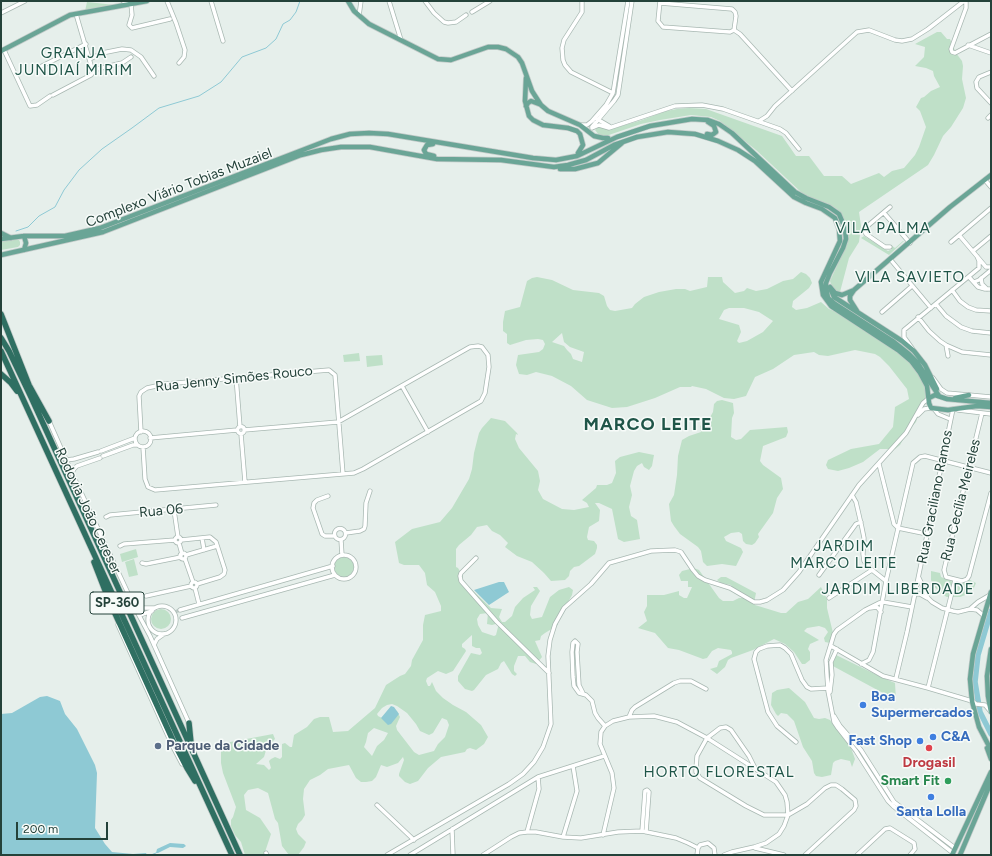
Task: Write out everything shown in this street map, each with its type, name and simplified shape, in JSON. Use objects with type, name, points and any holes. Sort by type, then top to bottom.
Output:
[{"type":"highway","points":[[1,314],[29,385],[49,421]]},
{"type":"highway","points":[[1,322],[16,350],[31,397]]},
{"type":"highway","points":[[1,338],[9,351],[31,397]]},
{"type":"highway","name":"Rodovia João Cereser","points":[[1,351],[232,855]]},
{"type":"highway","points":[[1,374],[11,383],[26,404]]},
{"type":"highway","name":"Rodovia João Cereser","points":[[31,397],[240,855]]},
{"type":"highway","points":[[86,537],[91,554],[116,616],[174,745],[206,798]]},
{"type":"highway","points":[[189,724],[190,738],[199,760],[201,770]]},
{"type":"main road","points":[[3,50],[62,19],[76,14],[147,1]]},
{"type":"main road","points":[[348,1],[359,16],[369,24],[443,60],[458,58],[484,48],[502,48],[512,52],[524,67],[526,77],[532,91],[541,105]]},
{"type":"main road","points":[[526,77],[525,101],[529,116],[543,125],[568,128],[578,131],[583,145],[578,153]]},
{"type":"main road","points":[[526,107],[528,103],[534,101],[548,111],[580,125],[591,134],[597,137],[608,138]]},
{"type":"main road","points":[[1,240],[24,236],[66,236],[100,228],[331,139],[350,134],[388,134],[500,153],[554,158],[578,153],[608,138],[636,128],[692,119],[715,121],[732,133],[795,192],[834,210],[842,220],[845,228],[846,239],[830,273],[826,287],[827,293],[831,300],[909,354],[917,362],[942,396]]},
{"type":"main road","points":[[511,154],[550,160],[570,159],[627,133],[650,126],[700,121],[710,123],[716,130],[712,135],[683,130],[660,130],[640,134],[586,160],[568,166],[551,167]]},
{"type":"main road","points":[[551,167],[559,169],[575,169],[598,163],[627,140],[668,132],[695,134],[718,140],[738,150],[755,161],[794,197],[830,213],[834,218],[839,229],[840,241],[821,282],[823,296],[831,306],[904,355],[915,366],[926,383],[929,403],[934,409],[954,409],[977,406],[991,407]]},
{"type":"main road","points":[[500,153],[429,144],[424,150],[428,155],[437,157],[495,157],[549,164],[564,164],[586,160]]},
{"type":"main road","name":"Complexo Viário Tobias Muzaiel","points":[[1,255],[103,232],[301,155],[321,150],[341,147],[370,147],[438,159],[497,159],[551,167]]},
{"type":"main road","points":[[859,313],[850,300],[850,296],[854,290],[950,207],[991,175]]},
{"type":"main road","points":[[1,233],[11,238]]},
{"type":"main road","points":[[24,236],[26,243],[24,250]]},
{"type":"main road","points":[[830,273],[830,287],[834,297],[902,341],[918,355],[930,373],[942,396]]},
{"type":"main road","points":[[830,287],[835,293],[842,295],[854,290]]},
{"type":"main road","points":[[929,398],[934,395],[991,403]]},
{"type":"main road","points":[[942,396],[969,395]]},
{"type":"main road","points":[[991,593],[976,642],[971,667],[970,690],[979,728],[991,759]]},
{"type":"main road","points":[[991,649],[988,696],[991,712]]},
{"type":"main road","points":[[984,739],[991,750]]},
{"type":"main road","points":[[956,853],[962,832],[991,772]]},
{"type":"main road","points":[[956,853],[966,843],[991,782]]},
{"type":"main road","points":[[962,832],[960,842],[962,844],[966,843]]},
{"type":"street","points":[[1,13],[25,1]]},
{"type":"street","points":[[122,1],[137,3]]},
{"type":"street","points":[[167,1],[185,52],[184,57],[179,63]]},
{"type":"street","points":[[211,1],[223,41]]},
{"type":"street","points":[[359,16],[362,1]]},
{"type":"street","points":[[389,1],[401,40]]},
{"type":"street","points":[[425,1],[434,14],[444,22],[456,22],[466,15]]},
{"type":"street","points":[[472,12],[490,1]]},
{"type":"street","points":[[582,1],[582,12],[564,40],[562,48],[563,60],[571,72],[618,95]]},
{"type":"street","points":[[580,125],[587,125],[598,120],[613,93],[628,1]]},
{"type":"street","points":[[591,134],[592,128],[618,95],[632,1]]},
{"type":"street","points":[[759,121],[857,32],[870,30],[892,39],[905,40],[914,38],[965,1],[966,8],[951,49],[952,52],[955,53],[991,34]]},
{"type":"street","points":[[660,2],[732,9],[736,16],[734,30],[730,32],[662,27],[658,21],[660,2]]},
{"type":"street","points":[[131,4],[132,15],[129,25],[132,28],[170,20]]},
{"type":"street","points":[[3,50],[30,106],[37,105],[51,95],[92,75],[93,70],[76,14]]},
{"type":"street","points":[[734,30],[740,34],[792,91]]},
{"type":"street","points":[[42,66],[86,44]]},
{"type":"street","points":[[968,45],[991,54]]},
{"type":"street","points":[[90,59],[102,53],[122,49],[131,50],[141,57],[154,76]]},
{"type":"street","points":[[93,70],[122,63],[131,57]]},
{"type":"street","points":[[991,72],[977,79],[976,85],[991,103]]},
{"type":"street","points":[[592,128],[597,125],[607,128],[669,107],[689,104],[716,107],[759,121],[784,132],[799,149]]},
{"type":"street","points":[[598,120],[606,125],[612,126]]},
{"type":"street","points":[[985,180],[991,187]]},
{"type":"street","points":[[890,208],[864,228],[866,234],[890,248]]},
{"type":"street","points":[[951,242],[991,208]]},
{"type":"street","points":[[884,213],[910,243]]},
{"type":"street","points":[[959,235],[986,266],[988,271],[987,273]]},
{"type":"street","points":[[973,251],[991,236]]},
{"type":"street","points":[[977,256],[979,268]]},
{"type":"street","points":[[890,259],[931,308]]},
{"type":"street","points":[[918,355],[904,336],[903,332],[905,328],[979,268],[986,266],[991,268],[981,278],[974,282]]},
{"type":"street","points":[[969,277],[981,289],[989,289]]},
{"type":"street","points":[[981,278],[983,286],[989,289]]},
{"type":"street","points":[[882,312],[912,286]]},
{"type":"street","points":[[952,290],[960,301],[968,307],[976,310],[991,311]]},
{"type":"street","points":[[936,304],[946,316],[961,327],[972,331],[991,333]]},
{"type":"street","points":[[918,317],[929,331],[946,345],[962,352],[991,355]]},
{"type":"street","points":[[946,345],[948,356]]},
{"type":"street","points":[[143,447],[145,479],[148,486],[155,490],[354,473],[478,403],[484,398],[490,362],[486,350],[482,347],[470,347],[338,422],[244,430],[240,427],[236,378]]},
{"type":"street","name":"Rua Jenny Simões Rouco","points":[[141,432],[138,400],[141,392],[147,388],[165,384],[329,370],[335,375],[338,422]]},
{"type":"street","points":[[930,373],[943,392],[991,397]]},
{"type":"street","points":[[402,386],[428,432]]},
{"type":"street","points":[[387,855],[509,784],[523,774],[534,762],[543,747],[550,724],[548,648],[555,624],[559,614],[564,608],[591,584],[609,564],[644,552],[675,550],[681,552],[698,576],[705,580],[730,588],[754,602],[766,600],[783,590],[799,572],[852,495],[906,433],[923,403],[929,398]]},
{"type":"street","points":[[914,419],[922,410],[934,409],[938,414],[950,419]]},
{"type":"street","points":[[954,409],[991,414]]},
{"type":"street","name":"Rua Graciliano Ramos","points":[[896,678],[943,460],[950,419],[954,409]]},
{"type":"street","name":"Rua Cecília Meireles","points":[[955,580],[946,576],[944,570],[982,413]]},
{"type":"street","points":[[49,421],[134,606],[150,636],[189,724]]},
{"type":"street","points":[[338,422],[344,474]]},
{"type":"street","points":[[150,438],[237,430],[240,427]]},
{"type":"street","points":[[237,430],[238,433],[241,434]]},
{"type":"street","points":[[244,430],[241,434],[245,482]]},
{"type":"street","points":[[66,460],[107,449],[135,438],[137,434],[141,432],[147,433],[150,438],[149,444],[143,447]]},
{"type":"street","points":[[135,438],[138,444],[143,447]]},
{"type":"street","points":[[72,473],[77,466],[138,444]]},
{"type":"street","points":[[107,449],[109,454]]},
{"type":"street","points":[[92,454],[94,459]]},
{"type":"street","points":[[861,664],[866,662],[871,657],[886,581],[913,463],[917,458],[922,456],[991,473]]},
{"type":"street","points":[[74,459],[77,466]]},
{"type":"street","points":[[879,464],[894,524],[898,528],[927,534]]},
{"type":"street","points":[[336,536],[336,531],[338,529],[344,530],[346,533],[364,529],[366,503],[370,491]]},
{"type":"street","points":[[928,688],[955,580],[965,581],[969,576],[991,493]]},
{"type":"street","points":[[852,495],[856,502],[864,538],[864,560],[872,570],[886,581]]},
{"type":"street","points":[[328,496],[317,500],[314,503],[313,508],[322,534],[325,536],[336,536],[341,540],[342,555]]},
{"type":"street","name":"Rua 06","points":[[106,517],[110,515],[216,505]]},
{"type":"street","points":[[174,510],[178,540],[199,604]]},
{"type":"street","points":[[892,516],[901,516]]},
{"type":"street","points":[[819,574],[856,524],[861,522]]},
{"type":"street","points":[[341,540],[346,536],[346,533]]},
{"type":"street","points":[[202,538],[204,550]]},
{"type":"street","points":[[120,546],[124,544],[213,538],[225,570],[224,575],[194,585],[146,596]]},
{"type":"street","points":[[142,563],[146,564],[183,556],[217,546]]},
{"type":"street","points":[[140,615],[161,606],[176,611],[332,566],[336,559],[342,555],[346,555],[355,562],[356,569],[352,576],[346,579],[335,575],[178,620],[171,630],[164,633],[157,639],[154,645]]},
{"type":"street","points":[[476,558],[461,573],[461,581],[497,622],[548,674]]},
{"type":"street","points":[[332,566],[335,575]]},
{"type":"street","points":[[829,598],[872,570]]},
{"type":"street","points":[[918,576],[928,598]]},
{"type":"street","points":[[253,589],[256,597]]},
{"type":"street","points":[[970,609],[991,593]]},
{"type":"street","points":[[915,594],[920,594],[928,598],[937,606],[948,610],[958,612],[970,609],[977,610],[984,616]]},
{"type":"street","points":[[912,607],[883,602],[876,604],[837,630],[830,646],[826,665],[829,695],[834,722],[856,751],[884,796],[893,806],[956,853]]},
{"type":"street","points":[[134,606],[154,609]]},
{"type":"street","points":[[194,606],[194,610],[197,614]]},
{"type":"street","points":[[865,610],[875,607],[881,612]]},
{"type":"street","points":[[186,608],[188,616]]},
{"type":"street","points":[[154,609],[150,614],[149,622],[152,629],[159,633]]},
{"type":"street","points":[[176,611],[178,620]]},
{"type":"street","points":[[150,636],[164,633]]},
{"type":"street","points":[[577,686],[578,644],[575,642],[572,644],[573,677],[580,693],[583,693],[592,700],[595,713],[605,726]]},
{"type":"street","points":[[796,742],[777,726],[768,712],[754,659],[756,652],[767,646],[780,645],[791,654],[802,680],[807,687],[815,689],[828,688]]},
{"type":"street","points":[[830,646],[883,676],[896,678],[928,688],[974,705],[985,705],[991,712]]},
{"type":"street","points":[[829,695],[832,670],[831,662],[837,649]]},
{"type":"street","points":[[826,665],[832,670]]},
{"type":"street","points":[[629,717],[635,707],[674,683],[680,681],[691,681],[706,689]]},
{"type":"street","points":[[833,714],[844,731],[860,750],[894,802]]},
{"type":"street","points":[[603,835],[614,788],[612,773],[600,744],[601,732],[605,726],[613,721],[629,717],[654,716],[668,719],[707,738],[776,782],[781,787],[787,802],[788,815],[780,834],[773,840],[724,855]]},
{"type":"street","points":[[756,769],[749,756],[726,726],[720,728],[707,738],[700,749],[696,763],[696,772],[700,778],[756,812],[771,816],[788,815],[807,804],[825,788],[831,785],[836,785],[855,800],[856,806],[854,810],[805,855]]},
{"type":"street","points":[[844,731],[849,743]]},
{"type":"street","points":[[410,855],[538,776],[604,756]]},
{"type":"street","points":[[868,762],[868,771]]},
{"type":"street","points":[[563,837],[577,791],[573,766]]},
{"type":"street","points":[[527,832],[538,793],[538,776]]},
{"type":"street","points":[[644,832],[645,791],[647,790],[649,792]]},
{"type":"street","points":[[884,796],[894,802],[956,853]]},
{"type":"street","points":[[377,805],[414,840]]},
{"type":"street","points":[[857,855],[885,829],[890,828],[914,843],[915,849],[910,855]]},
{"type":"street","points":[[452,829],[452,855]]},
{"type":"street","points":[[483,855],[518,833],[527,832],[581,838],[618,832],[644,832],[676,838],[698,848]]},
{"type":"street","points":[[697,855],[698,848],[704,843],[708,843],[714,848],[716,854]]},
{"type":"street","points":[[754,847],[784,855]]},
{"type":"green space","points":[[87,2],[115,5],[85,11]]},
{"type":"green space","points":[[937,32],[941,32],[947,39],[950,39],[956,53],[962,61],[962,79],[966,98],[963,108],[951,127],[943,136],[928,165],[859,212],[861,226],[859,242],[849,258],[840,292],[834,290],[830,281],[848,242],[848,234],[843,218],[837,209],[831,205],[810,198],[802,193],[756,150],[720,121],[711,117],[691,115],[641,124],[606,136],[599,135],[595,130],[598,127],[611,129],[666,111],[689,108],[706,109],[782,136],[796,156],[809,156],[824,176],[842,176],[851,184],[879,173],[884,177],[892,171],[904,168],[915,155],[919,147],[926,127],[920,111],[916,107],[921,98],[940,87],[933,71],[915,66],[924,57],[925,47],[915,44]]},
{"type":"green space","points":[[864,236],[888,251],[892,249],[891,245],[895,248],[904,241],[889,255],[861,238]]},
{"type":"green space","points":[[16,239],[20,242],[18,247],[1,250],[1,242]]},
{"type":"green space","points":[[801,272],[810,278],[812,283],[809,288],[793,301],[792,307],[796,310],[807,308],[821,302],[829,309],[839,313],[911,359],[914,369],[921,376],[923,381],[927,399],[920,410],[916,422],[908,431],[900,445],[895,449],[880,449],[863,462],[838,471],[828,469],[826,465],[828,460],[851,449],[879,444],[893,427],[895,407],[909,399],[907,389],[889,366],[875,354],[855,350],[828,356],[819,355],[814,352],[794,355],[773,369],[755,377],[746,396],[734,399],[724,398],[706,389],[692,386],[680,387],[655,398],[627,407],[612,408],[587,400],[571,386],[552,376],[536,372],[527,375],[519,374],[516,365],[518,355],[539,352],[543,349],[545,344],[543,340],[538,339],[526,340],[510,345],[507,343],[507,334],[503,331],[505,311],[520,307],[527,281],[537,277],[552,280],[573,290],[599,293],[604,296],[610,310],[615,311],[632,308],[644,297],[659,292],[676,289],[685,289],[690,291],[707,287],[708,277],[722,277],[723,282],[735,293],[744,291],[747,288],[756,291],[767,289],[783,281],[793,279]],"holes":[[[729,308],[744,308],[759,312],[773,321],[763,332],[747,341],[739,343],[737,341],[741,332],[739,325],[719,319],[724,310]],[[562,333],[564,342],[570,347],[584,352],[582,362],[573,359],[571,354],[564,346],[552,342]]]},
{"type":"green space","points":[[359,353],[360,361],[344,362],[343,355]]},
{"type":"green space","points":[[382,355],[383,365],[367,367],[366,356]]},
{"type":"green space","points":[[722,400],[733,403],[734,413],[732,418],[731,437],[736,440],[741,439],[750,430],[787,427],[788,432],[786,437],[763,446],[760,461],[763,465],[781,478],[783,489],[777,498],[773,513],[758,534],[759,537],[755,543],[752,545],[746,544],[743,541],[742,534],[739,532],[731,533],[724,537],[726,541],[741,548],[743,552],[736,566],[722,564],[707,566],[703,562],[701,551],[698,547],[680,534],[674,526],[671,521],[669,504],[674,495],[678,456],[682,440],[701,432],[700,426],[709,419],[713,412],[714,404],[717,401]]},
{"type":"green space","points":[[491,418],[505,421],[517,433],[518,435],[516,434],[515,439],[519,448],[538,471],[540,481],[538,490],[543,499],[562,509],[574,510],[589,507],[587,503],[582,500],[596,488],[597,485],[607,485],[612,483],[616,473],[615,461],[620,457],[639,452],[654,455],[652,466],[649,470],[644,467],[642,463],[637,466],[630,486],[632,495],[629,507],[631,516],[637,520],[640,539],[624,542],[618,539],[612,509],[599,503],[595,503],[600,510],[599,521],[589,527],[587,537],[588,540],[594,541],[597,545],[595,554],[579,566],[574,567],[565,580],[551,581],[532,562],[517,556],[505,547],[508,543],[500,535],[492,531],[487,525],[477,527],[456,549],[456,567],[463,576],[462,579],[491,608],[502,609],[499,617],[502,622],[505,622],[512,616],[515,607],[523,598],[535,590],[533,587],[537,587],[540,591],[531,606],[530,615],[532,619],[542,617],[550,597],[559,590],[569,587],[573,590],[572,595],[558,620],[558,625],[541,636],[540,640],[535,641],[542,657],[536,664],[530,662],[525,656],[518,656],[514,666],[514,671],[517,674],[515,676],[512,674],[504,661],[498,669],[486,675],[474,690],[472,691],[465,689],[458,681],[458,676],[471,653],[480,655],[482,653],[480,648],[472,646],[472,635],[462,644],[462,647],[466,651],[453,671],[446,674],[438,671],[427,678],[426,681],[428,686],[430,686],[432,682],[436,691],[443,698],[466,712],[481,725],[488,737],[484,744],[476,750],[470,748],[465,752],[441,757],[428,768],[418,781],[410,784],[405,782],[399,776],[404,760],[403,757],[398,763],[387,767],[381,765],[376,777],[372,781],[366,782],[361,782],[356,778],[349,765],[328,769],[310,780],[304,789],[303,799],[305,815],[296,829],[298,834],[306,842],[298,855],[289,855],[282,846],[278,823],[275,819],[268,793],[258,788],[248,790],[244,795],[246,810],[260,818],[271,834],[264,855],[245,855],[241,842],[235,835],[231,826],[231,820],[236,807],[223,773],[221,763],[221,747],[225,743],[273,734],[275,739],[267,747],[264,757],[256,764],[264,765],[269,770],[271,768],[269,761],[271,759],[275,757],[280,759],[282,757],[282,744],[285,743],[292,747],[294,735],[307,727],[314,719],[329,717],[333,732],[348,731],[375,708],[386,685],[405,674],[411,666],[412,660],[423,640],[425,615],[441,611],[441,606],[435,592],[427,585],[425,573],[419,565],[404,565],[399,563],[395,542],[412,529],[440,522],[452,508],[469,479],[479,433]],"holes":[[[488,613],[487,624],[492,625],[499,623],[496,635],[494,636],[482,632],[478,625],[477,619],[480,614]],[[392,704],[407,713],[420,731],[429,735],[433,733],[442,718],[447,720],[449,725],[445,737],[434,751],[419,755],[414,752],[397,730],[396,726],[400,717],[397,711],[393,710],[382,718],[378,716],[377,714],[387,705]],[[374,728],[388,733],[384,740],[377,746],[372,756],[364,747],[368,733]]]},
{"type":"green space","points":[[136,549],[138,557],[122,562],[120,554]]},
{"type":"green space","points":[[344,557],[351,560],[354,567],[351,574],[344,577],[337,574],[334,567],[337,560]]},
{"type":"green space","points":[[134,559],[138,575],[129,577],[125,562]]},
{"type":"green space","points":[[694,568],[699,570],[719,598],[723,601],[733,601],[743,598],[738,590],[733,589],[731,585],[721,583],[717,580],[721,577],[726,577],[756,593],[755,605],[781,613],[786,613],[798,602],[808,599],[821,587],[827,599],[827,608],[833,633],[830,643],[825,642],[824,638],[828,632],[825,628],[819,626],[807,628],[804,631],[819,640],[810,644],[808,649],[810,652],[810,660],[805,664],[802,664],[794,652],[785,644],[774,639],[753,650],[731,658],[728,660],[725,667],[717,674],[710,669],[717,667],[719,661],[732,654],[731,650],[718,648],[712,651],[707,658],[703,659],[679,650],[668,648],[655,633],[638,628],[647,621],[644,612],[647,606],[647,595],[664,595],[679,591],[679,595],[687,598],[692,587],[688,587],[688,581],[681,581],[679,575],[682,571]]},
{"type":"green space","points":[[931,571],[940,573],[941,577],[951,581],[960,582],[968,579],[976,583],[973,590],[968,594],[960,597],[947,597],[941,594],[933,585],[931,580]]},
{"type":"green space","points":[[161,609],[168,612],[171,619],[168,626],[161,629],[154,626],[151,619],[154,612]]},
{"type":"green space","points":[[834,654],[895,683],[896,700],[831,665]]},
{"type":"green space","points":[[789,688],[805,702],[814,718],[825,718],[830,720],[851,748],[855,759],[852,767],[850,761],[841,759],[833,763],[831,775],[822,777],[816,776],[812,761],[803,747],[794,721],[787,714],[781,713],[778,716],[771,705],[772,693],[777,690]]},
{"type":"water","points":[[499,582],[504,582],[509,592],[489,605],[474,590]]},
{"type":"water","points":[[47,696],[60,701],[65,714],[77,729],[95,765],[97,773],[95,828],[105,844],[112,852],[133,854],[146,853],[147,855],[1,855],[1,714],[12,713],[40,697]]},
{"type":"water","points":[[391,706],[394,707],[399,714],[391,724],[388,725],[381,718]]},
{"type":"water","points":[[170,843],[184,844],[186,846],[183,848],[170,847],[156,853],[157,849]]},
{"type":"waterway","points":[[16,231],[28,227],[39,216],[55,207],[64,190],[79,170],[102,149],[159,108],[199,96],[221,82],[242,57],[266,48],[276,39],[283,24],[290,20],[296,12],[300,1]]},
{"type":"waterway","points":[[991,611],[978,655],[975,682],[980,712],[991,734]]},
{"type":"waterway","points":[[151,855],[156,853]]},
{"type":"tunnel","points":[[175,612],[180,610]]},
{"type":"place","name":"Boa Supermercados","points":[[863,705]]},
{"type":"place","name":"C&A","points":[[933,737]]},
{"type":"place","name":"Fast Shop","points":[[920,741]]},
{"type":"place","name":"Parque da Cidade","points":[[158,746]]},
{"type":"place","name":"Drogasil","points":[[929,748]]},
{"type":"place","name":"Smart Fit","points":[[948,781]]},
{"type":"place","name":"Santa Lolla","points":[[931,797]]},
{"type":"district","name":"GRANJA JUNDIAÍ MIRIM","points":[[74,62]]},
{"type":"district","name":"VILA PALMA","points":[[883,229]]},
{"type":"district","name":"VILA SAVIETO","points":[[910,278]]},
{"type":"district","name":"MARCO LEITE","points":[[648,425]]},
{"type":"district","name":"JARDIM MARCO LEITE","points":[[844,556]]},
{"type":"district","name":"JARDIM LIBERDADE","points":[[898,590]]},
{"type":"district","name":"HORTO FLORESTAL","points":[[719,773]]}]
